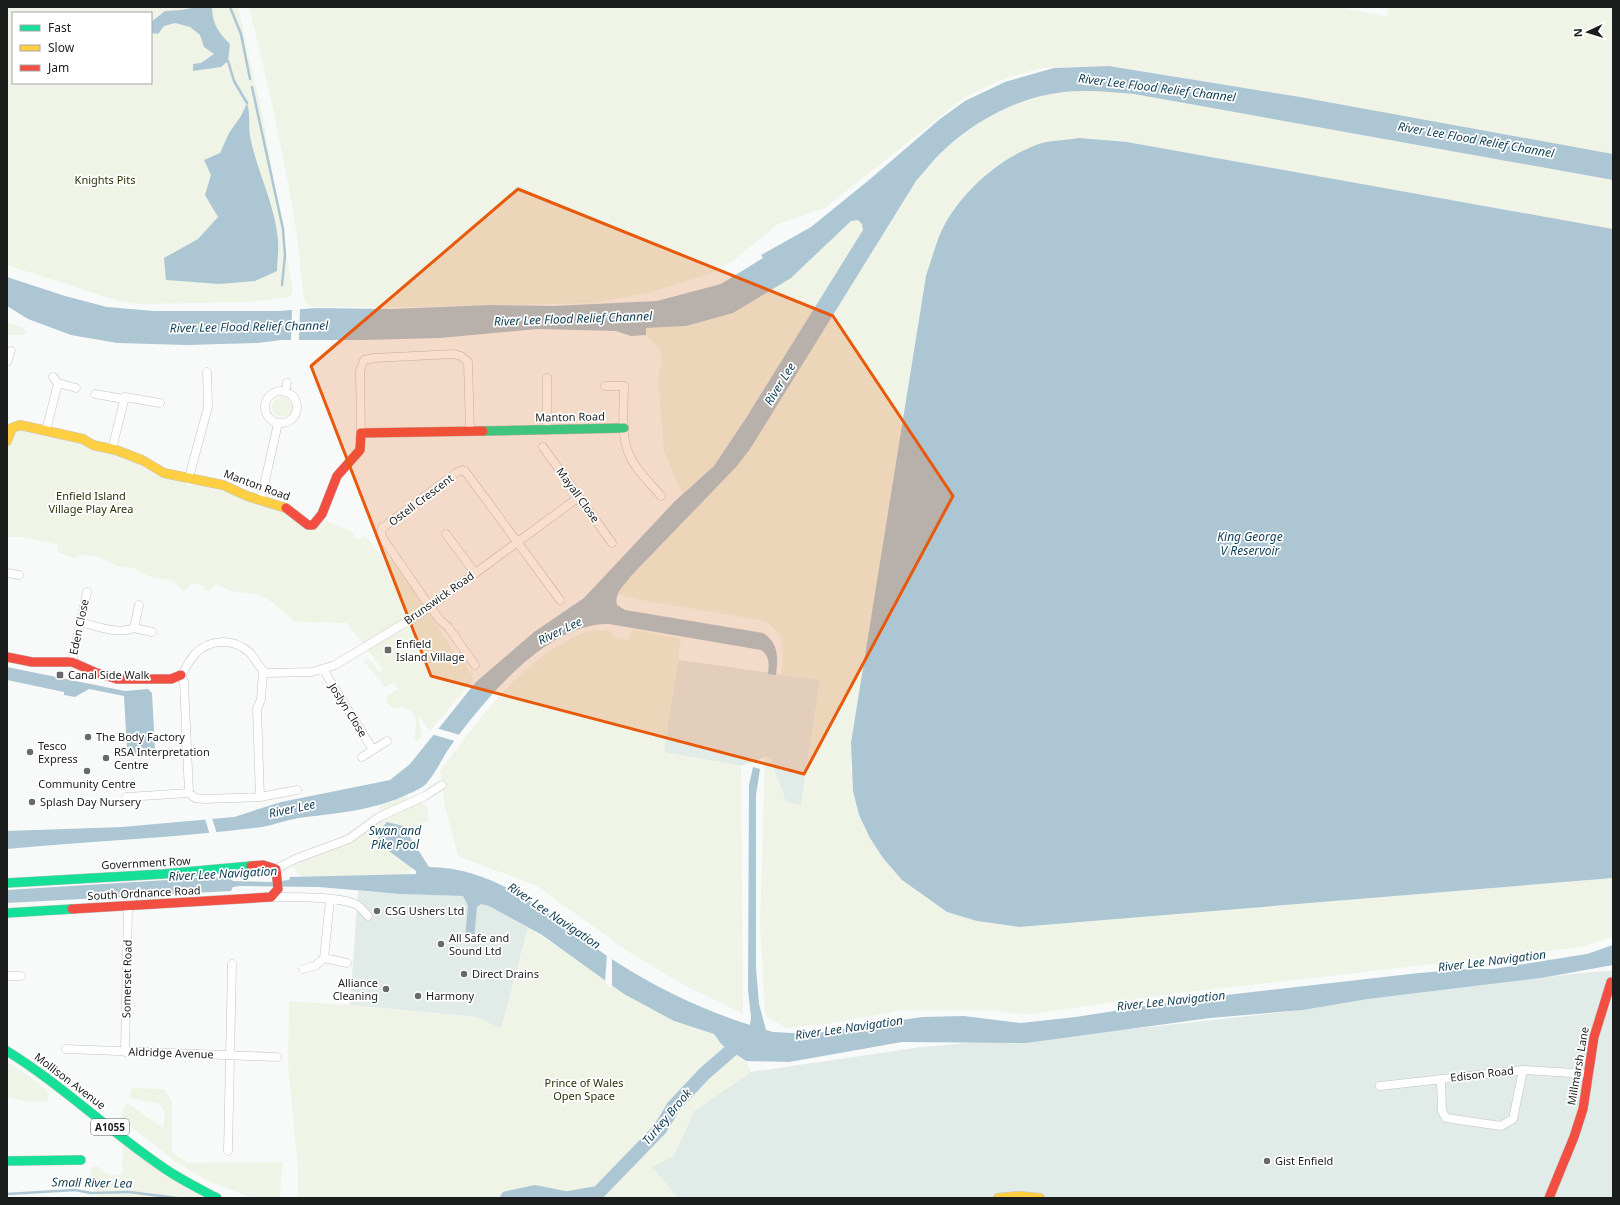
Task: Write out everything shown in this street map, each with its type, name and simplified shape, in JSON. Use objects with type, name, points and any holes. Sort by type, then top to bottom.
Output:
[{"type":"street","points":[[7,362],[11,351]]},
{"type":"street","points":[[361,433],[360,371],[364,360],[381,357],[454,354],[461,356],[468,362],[470,431]]},
{"type":"street","points":[[189,476],[208,407],[207,372]]},
{"type":"street","points":[[547,378],[547,430]]},
{"type":"street","points":[[46,431],[55,380],[76,388]]},
{"type":"street","points":[[285,392],[288,383]]},
{"type":"street","points":[[605,386],[624,386],[624,428],[627,451],[633,463],[661,496]]},
{"type":"street","points":[[280,392],[285,392],[296,401],[297,411],[292,419],[283,423],[278,423],[267,414],[266,404],[271,396],[280,392]]},
{"type":"street","points":[[95,394],[160,403]]},
{"type":"street","points":[[112,449],[124,399]]},
{"type":"street","points":[[261,499],[278,423]]},
{"type":"street","name":"Manton Road","points":[[7,441],[10,424],[83,439],[94,445],[112,449],[142,460],[164,473],[189,476],[223,485],[247,496],[261,499],[289,509],[308,525],[313,525],[322,514],[337,476],[360,450],[361,433],[624,428]]},
{"type":"street","name":"Mayall Close","points":[[543,448],[612,543]]},
{"type":"street","name":"Ostell Crescent","points":[[430,607],[381,533],[382,528],[462,470],[470,476],[517,542]]},
{"type":"street","name":"Brunswick Road","points":[[263,671],[274,674],[296,674],[335,665],[430,607],[579,497]]},
{"type":"street","points":[[446,534],[475,573]]},
{"type":"street","points":[[517,542],[560,600]]},
{"type":"street","points":[[7,573],[18,576]]},
{"type":"street","name":"Eden Close","points":[[72,662],[87,592]]},
{"type":"street","points":[[134,628],[139,605]]},
{"type":"street","points":[[430,607],[440,620],[448,627],[475,665]]},
{"type":"street","points":[[80,622],[118,630],[127,631],[134,628],[152,632]]},
{"type":"street","points":[[7,657],[32,662],[72,662],[97,673],[117,678],[171,679],[182,675],[195,654],[207,646],[222,642],[239,645],[249,652],[263,671],[261,699],[257,710],[260,797]]},
{"type":"street","name":"Joslyn Close","points":[[322,669],[373,750]]},
{"type":"street","points":[[182,675],[184,682],[189,793]]},
{"type":"street","points":[[362,757],[387,741]]},
{"type":"street","points":[[270,897],[278,889],[277,874],[295,859],[349,839],[379,817],[425,796],[442,785]]},
{"type":"street","points":[[126,797],[189,793],[198,799],[260,797],[297,790]]},
{"type":"street","name":"Government Row","points":[[7,883],[163,874],[263,865],[271,866],[277,874]]},
{"type":"street","points":[[270,897],[330,900],[358,905],[368,916]]},
{"type":"street","name":"South Ordnance Road","points":[[7,913],[270,897]]},
{"type":"street","points":[[303,969],[315,966],[324,958],[330,900]]},
{"type":"street","name":"Somerset Road","points":[[125,1052],[128,906]]},
{"type":"street","points":[[324,958],[347,964]]},
{"type":"street","points":[[228,1152],[232,964]]},
{"type":"street","points":[[7,976],[21,976]]},
{"type":"street","name":"Millmarsh Lane","points":[[1549,1198],[1580,1118],[1589,1074],[1594,1037],[1611,982]]},
{"type":"street","name":"Aldridge Avenue","points":[[66,1049],[276,1057]]},
{"type":"street","name":"Mollison Avenue","points":[[7,1051],[59,1087],[169,1172],[199,1190],[217,1198]]},
{"type":"street","name":"Edison Road","points":[[1440,1079],[1442,1111],[1446,1118],[1501,1126],[1512,1119],[1523,1070]]},
{"type":"street","name":"Edison Road","points":[[1380,1086],[1523,1070],[1589,1074]]},
{"type":"street","points":[[7,1161],[81,1160]]},
{"type":"street","points":[[998,1198],[1019,1196],[1040,1198]]},
{"type":"highlighted area","points":[[518,189],[833,316],[953,496],[804,774],[431,676],[311,366]]},
{"type":"shaded area","points":[[678,660],[820,680],[801,805],[786,802],[770,758],[765,757],[741,766],[664,752]]},
{"type":"shaded area","points":[[358,891],[463,896],[489,906],[528,928],[501,1029],[476,1017],[350,1005]]},
{"type":"shaded area","points":[[1613,971],[1613,1198],[678,1198],[652,1167],[674,1155],[694,1111],[751,1072],[922,1047],[1150,1027],[1303,1010],[1368,999],[1591,972]]},
{"type":"green space","name":"Knights Pits","points":[[7,7],[238,7],[264,122],[293,292],[290,297],[251,302],[140,304],[118,301],[7,265]]},
{"type":"green space","points":[[249,7],[1339,7],[1387,17],[1389,7],[1613,7],[1613,154],[1151,72],[1109,66],[1040,68],[1001,80],[965,97],[825,208],[778,224],[734,260],[712,273],[652,292],[595,303],[417,307],[310,307],[304,300],[297,236],[282,150]]},
{"type":"green space","points":[[1087,90],[1134,94],[1613,180],[1613,229],[1127,142],[1014,156],[991,172],[969,191],[858,703],[851,743],[851,770],[920,894],[947,912],[977,921],[1019,927],[1613,878],[1613,936],[1582,947],[1180,993],[1024,1015],[997,1010],[901,1010],[834,1023],[786,1028],[765,1015],[760,923],[765,757],[770,758],[786,802],[801,805],[820,680],[781,675],[783,651],[781,638],[765,621],[646,601],[617,594],[630,577],[737,466],[750,449],[916,181],[944,150],[983,119],[1014,105],[1049,94]]},
{"type":"green space","points":[[858,220],[862,224],[863,230],[746,418],[714,466],[683,493],[678,485],[664,451],[658,377],[662,361],[660,349],[646,335],[646,328],[686,326],[791,278],[851,221]]},
{"type":"green space","points":[[10,323],[24,328],[26,333],[22,335],[7,335],[7,325]]},
{"type":"green space","points":[[282,397],[289,400],[292,407],[289,414],[282,417],[275,414],[272,407],[275,400]]},
{"type":"green space","name":"Enfield Island Village Play Area","points":[[7,426],[79,443],[130,459],[155,475],[180,479],[189,486],[200,484],[285,510],[308,527],[321,524],[324,520],[351,531],[357,540],[366,536],[384,560],[396,560],[455,654],[458,653],[474,679],[430,731],[418,715],[422,736],[416,742],[414,739],[416,723],[413,712],[402,707],[392,708],[389,705],[386,700],[387,696],[398,689],[393,683],[385,687],[363,660],[368,659],[371,661],[379,673],[383,670],[347,623],[295,622],[272,602],[257,594],[231,591],[216,584],[211,590],[205,591],[204,586],[191,584],[187,589],[182,591],[174,581],[155,578],[136,571],[137,569],[117,566],[100,557],[82,555],[74,558],[57,552],[58,546],[55,544],[21,537],[7,537]]},
{"type":"green space","points":[[632,629],[681,639],[664,752],[741,766],[743,1014],[680,983],[629,952],[537,886],[458,856],[445,807],[440,771],[466,736],[509,686],[542,657],[560,645],[579,635],[593,631],[609,630],[616,638],[629,640]]},
{"type":"green space","points":[[408,794],[407,805],[421,803],[428,808],[429,821],[406,831],[403,826],[386,849],[411,867],[409,875],[301,877],[293,866],[376,822],[380,806]]},
{"type":"green space","name":"Prince of Wales Open Space","points":[[528,928],[674,1021],[714,1034],[722,1045],[746,1062],[751,1072],[694,1111],[674,1155],[652,1167],[678,1198],[298,1198],[298,1170],[288,1064],[289,1001],[350,1005],[476,1017],[501,1029]]},
{"type":"green space","points":[[7,1061],[38,1083],[49,1094],[48,1101],[29,1102],[7,1097]]},
{"type":"green space","points":[[132,1088],[164,1089],[172,1101],[172,1152],[188,1163],[282,1162],[280,1198],[252,1198],[206,1180],[175,1161],[120,1118],[127,1103],[163,1128],[165,1112],[159,1104],[129,1098]]},
{"type":"green space","points":[[123,1145],[207,1198],[99,1198],[92,1186],[91,1167],[99,1167],[109,1175],[122,1174]]},
{"type":"water","points":[[198,7],[212,7],[213,18],[217,28],[230,44],[228,61],[221,67],[193,71],[193,64],[201,63],[214,54],[204,47],[200,35],[190,27],[175,23],[164,26],[158,34],[152,33],[152,21],[165,11]]},
{"type":"water","points":[[1109,66],[1300,97],[1613,154],[1613,180],[1134,94],[1068,91],[1029,99],[1011,106],[976,125],[960,136],[933,161],[916,181],[750,449],[737,466],[630,577],[618,593],[616,601],[617,605],[625,610],[763,633],[775,646],[777,657],[776,675],[768,674],[768,660],[766,655],[761,650],[609,624],[586,627],[563,636],[541,649],[520,666],[482,706],[466,726],[426,784],[417,790],[395,800],[368,808],[299,818],[262,827],[198,834],[7,849],[7,831],[122,827],[234,817],[281,802],[390,780],[410,764],[476,682],[534,632],[584,598],[675,501],[714,466],[746,418],[863,230],[862,224],[858,220],[851,221],[791,278],[733,313],[686,326],[646,328],[646,335],[631,336],[616,331],[538,329],[440,338],[281,340],[258,343],[187,345],[117,343],[71,335],[28,319],[7,306],[7,277],[65,296],[107,307],[154,311],[279,311],[316,308],[391,309],[491,305],[553,306],[657,301],[721,284],[763,258],[761,255],[811,227],[940,119],[965,101],[1005,82],[1054,68]]},
{"type":"water","points":[[247,103],[250,136],[253,149],[270,201],[276,227],[278,244],[277,271],[255,281],[219,284],[166,280],[164,258],[198,239],[218,217],[205,195],[211,175],[204,160],[220,153],[229,133],[241,116]]},
{"type":"water","name":"King George V Reservoir","points":[[1079,138],[1127,142],[1613,229],[1613,878],[1019,927],[977,921],[947,912],[902,880],[883,858],[870,838],[859,815],[853,791],[851,743],[926,276],[939,237],[949,218],[970,190],[983,178],[1011,157],[1027,149],[1042,143]]},
{"type":"water","points":[[7,667],[125,691],[148,689],[152,693],[155,749],[151,753],[130,754],[127,750],[124,696],[89,689],[75,697],[64,695],[64,692],[7,680]]},
{"type":"water","name":"Swan and Pike Pool","points":[[753,767],[760,769],[756,795],[756,968],[759,1004],[766,1030],[773,1032],[810,1034],[922,1017],[964,1016],[1021,1023],[1076,1017],[1183,1000],[1419,973],[1469,969],[1493,969],[1587,954],[1613,945],[1613,965],[1541,978],[1368,999],[1303,1010],[1210,1018],[1026,1043],[902,1042],[789,1062],[746,1061],[722,1045],[714,1034],[674,1021],[624,994],[542,935],[489,906],[481,904],[477,907],[474,939],[465,938],[468,906],[463,896],[400,894],[319,887],[240,886],[233,887],[231,891],[7,903],[7,890],[215,877],[230,878],[233,881],[270,882],[289,880],[290,877],[416,874],[416,871],[386,849],[378,839],[383,826],[387,822],[403,826],[429,867],[457,870],[482,877],[507,888],[530,901],[618,963],[649,982],[698,1006],[750,1025],[751,1017],[748,990],[749,785]]},
{"type":"pier","points":[[300,307],[299,342],[291,342],[292,308]]},
{"type":"pier","points":[[436,728],[460,735],[455,741],[431,734]]},
{"type":"pier","points":[[212,818],[217,834],[210,835],[205,819]]},
{"type":"pier","points":[[607,953],[612,956],[612,988],[605,983]]},
{"type":"waterway","points":[[230,7],[241,34],[250,79]]},
{"type":"waterway","points":[[228,61],[234,81],[247,103]]},
{"type":"waterway","points":[[252,87],[283,229],[285,255],[282,285]]},
{"type":"waterway","name":"Turkey Brook","points":[[569,1198],[598,1193],[660,1129],[674,1106],[704,1074],[743,1040]]},
{"type":"waterway","name":"Small River Lea","points":[[7,1194],[75,1190],[91,1193],[129,1192],[177,1198]]},
{"type":"waterway","name":"Turkey Brook","points":[[507,1198],[535,1192],[565,1198]]},
{"type":"traffic: fast","points":[[483,431],[624,428]]},
{"type":"traffic: fast","points":[[7,883],[163,874],[251,866]]},
{"type":"traffic: fast","points":[[7,913],[72,909]]},
{"type":"traffic: fast","points":[[7,1051],[47,1078],[141,1152],[182,1179],[217,1198]]},
{"type":"traffic: fast","points":[[7,1161],[81,1160]]},
{"type":"traffic: slow","points":[[7,441],[12,428],[20,425],[83,439],[93,445],[116,450],[142,460],[164,473],[223,485],[247,496],[286,508]]},
{"type":"traffic: slow","points":[[998,1198],[1019,1196],[1040,1198]]},
{"type":"traffic: jam","points":[[286,508],[308,525],[313,525],[322,514],[337,476],[360,450],[361,433],[483,431]]},
{"type":"traffic: jam","points":[[7,657],[32,662],[72,662],[97,673],[117,679],[171,679],[181,675]]},
{"type":"traffic: jam","points":[[72,909],[271,897],[278,889],[276,869],[263,865],[251,866]]},
{"type":"traffic: jam","points":[[1549,1198],[1574,1137],[1583,1109],[1594,1037],[1611,982]]},
{"type":"place","name":"Enfield Island Village","points":[[388,650]]},
{"type":"place","name":"Canal Side Walk","points":[[60,675]]},
{"type":"place","name":"The Body Factory","points":[[88,737]]},
{"type":"place","name":"Tesco Express","points":[[30,752]]},
{"type":"place","name":"RSA Interpretation Centre","points":[[106,758]]},
{"type":"place","name":"Community Centre","points":[[87,771]]},
{"type":"place","name":"Splash Day Nursery","points":[[32,802]]},
{"type":"place","name":"CSG Ushers Ltd","points":[[377,911]]},
{"type":"place","name":"All Safe and Sound Ltd","points":[[441,944]]},
{"type":"place","name":"Direct Drains","points":[[464,974]]},
{"type":"place","name":"Alliance Cleaning","points":[[386,989]]},
{"type":"place","name":"Harmony","points":[[418,996]]},
{"type":"place","name":"Gist Enfield","points":[[1267,1161]]},
{"type":"water label","name":"River Lee Flood Relief Channel","points":[[1157,88]]},
{"type":"water label","name":"River Lee Flood Relief Channel","points":[[1476,140]]},
{"type":"water label","name":"River Lee Flood Relief Channel","points":[[573,319]]},
{"type":"water label","name":"River Lee Flood Relief Channel","points":[[249,327]]},
{"type":"water label","name":"River Lee","points":[[780,384]]},
{"type":"water label","name":"River Lee","points":[[560,631]]},
{"type":"water label","name":"River Lee","points":[[292,809]]},
{"type":"water label","name":"River Lee Navigation","points":[[223,874]]},
{"type":"water label","name":"River Lee Navigation","points":[[554,916]]},
{"type":"water label","name":"River Lee Navigation","points":[[1492,961]]},
{"type":"water label","name":"River Lee Navigation","points":[[1171,1001]]},
{"type":"water label","name":"River Lee Navigation","points":[[849,1028]]}]
